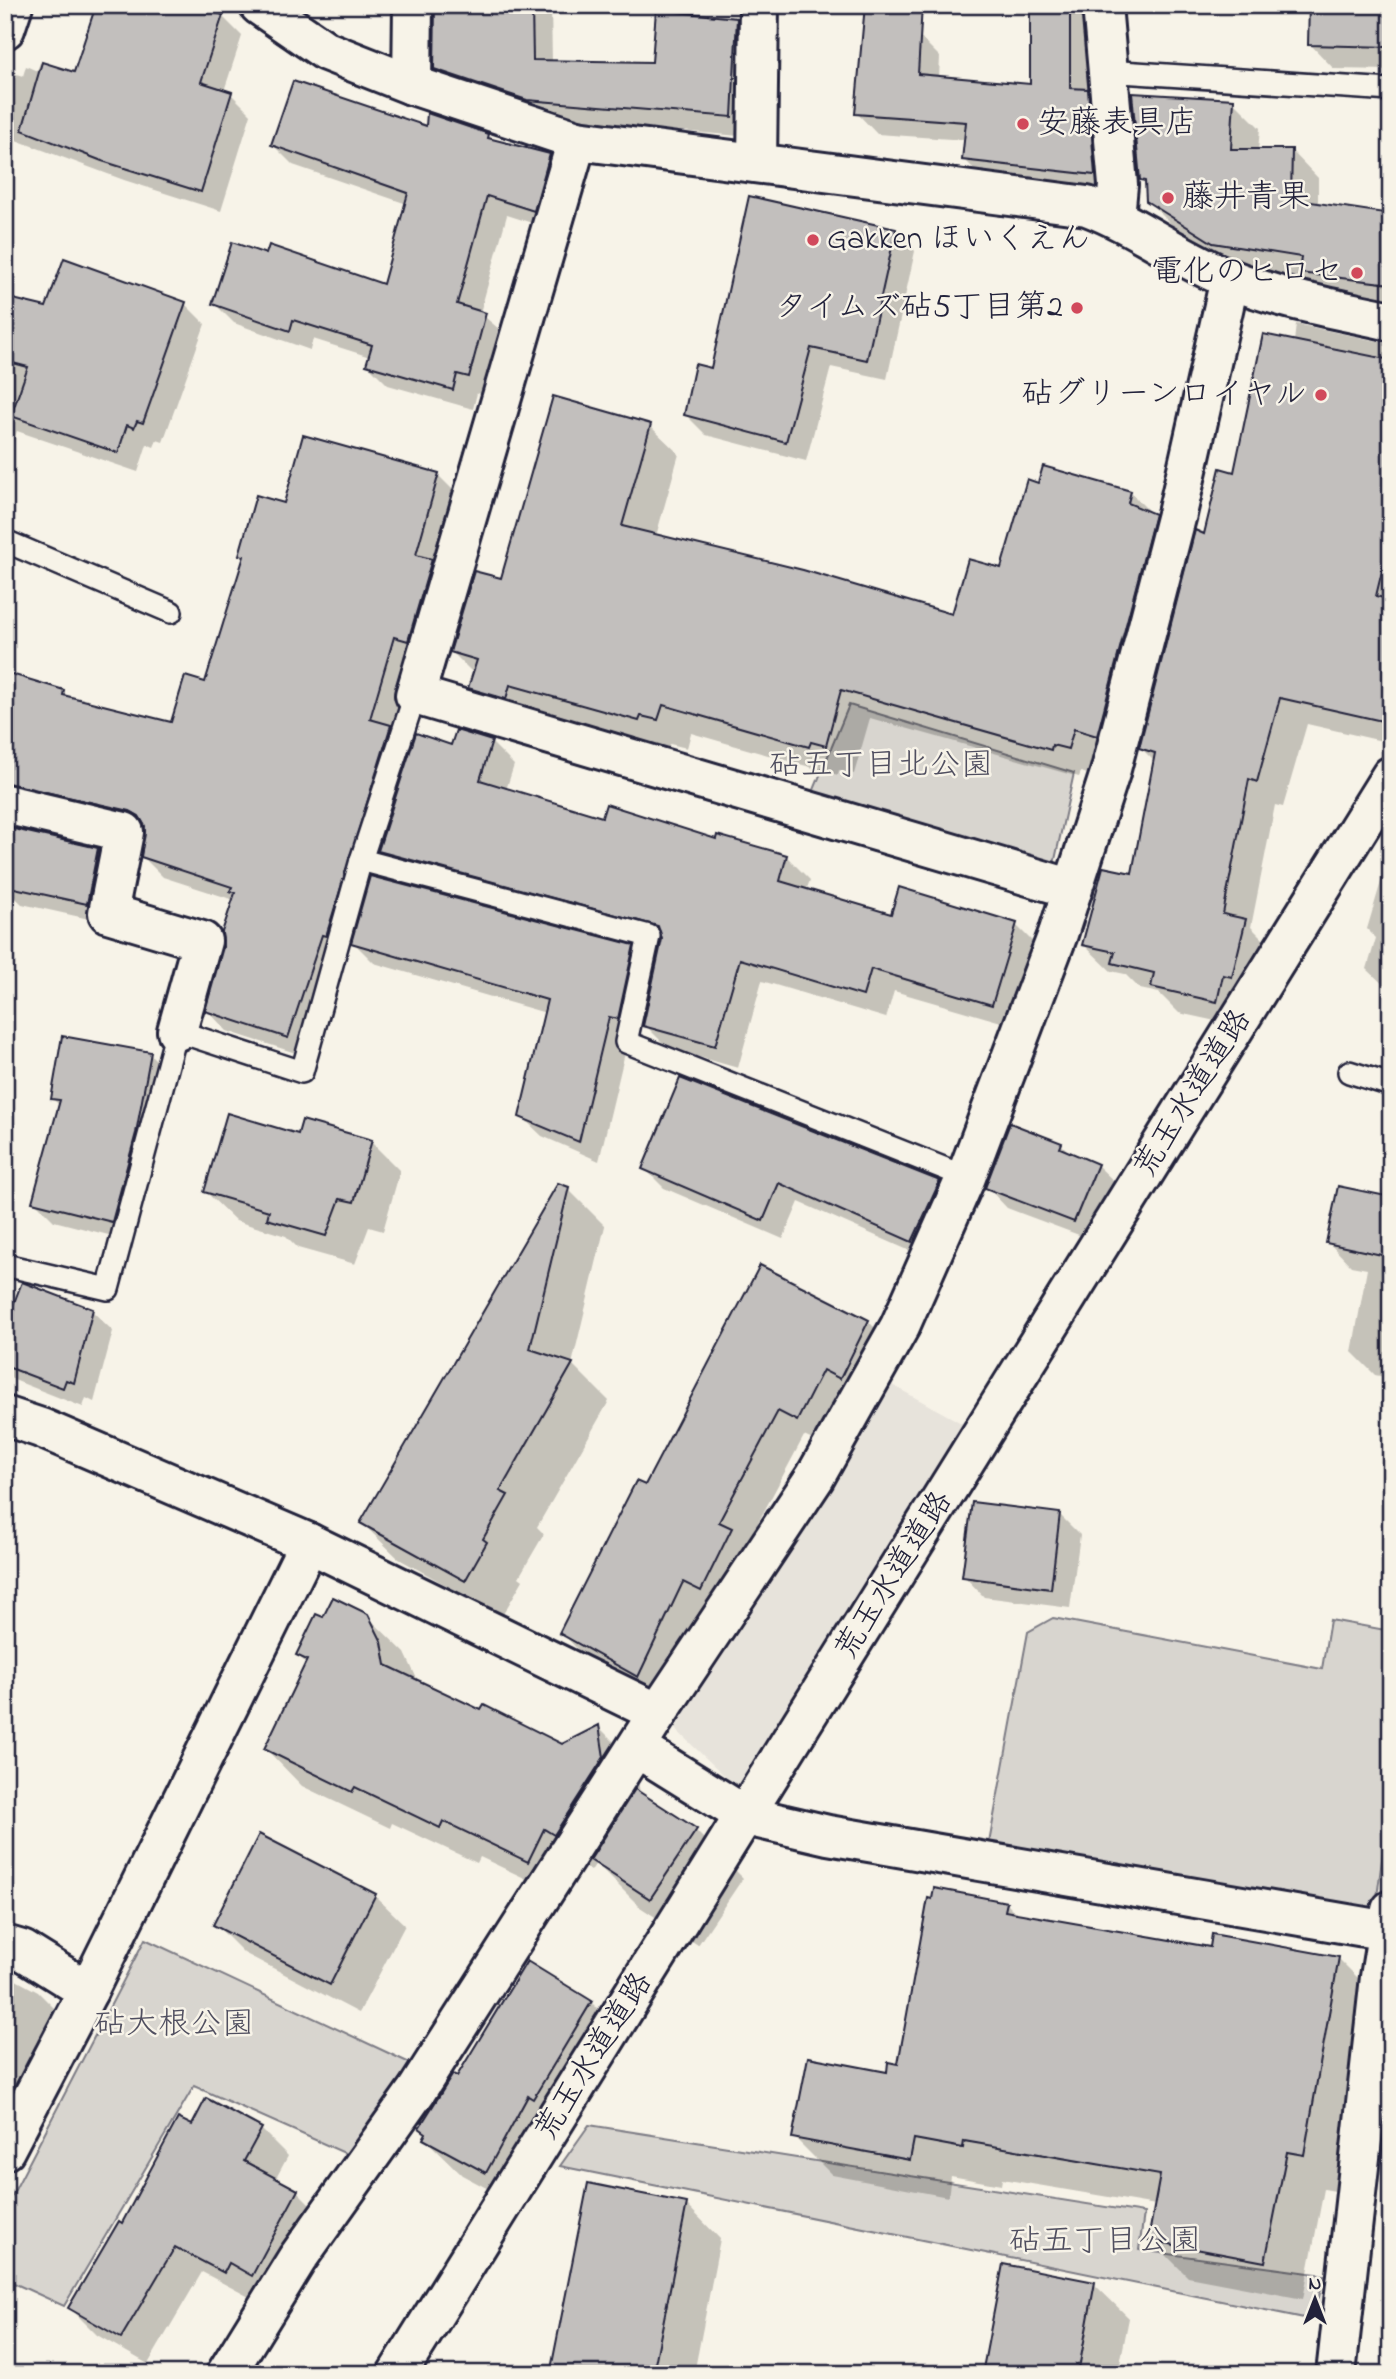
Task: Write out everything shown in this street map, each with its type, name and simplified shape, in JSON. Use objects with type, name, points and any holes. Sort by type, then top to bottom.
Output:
[{"type":"street","points":[[5,29],[13,5]]},
{"type":"street","points":[[260,5],[326,51],[412,85],[577,140],[1087,206],[1115,217],[1230,279],[1276,296],[1391,321]]},
{"type":"street","points":[[412,5],[412,85]]},
{"type":"street","points":[[757,163],[759,5]]},
{"type":"street","points":[[1102,5],[1105,71],[1118,185],[1115,217]]},
{"type":"street","points":[[577,140],[415,695],[1073,889]]},
{"type":"street","points":[[226,2374],[297,2259],[417,2091],[659,1713],[815,1477],[900,1326],[966,1177],[1073,889],[1110,773],[1177,514],[1230,279]]},
{"type":"street","name":"荒玉水道道路","points":[[397,2374],[1391,776]]},
{"type":"street","points":[[5,804],[124,832],[108,913],[202,941],[177,1031]]},
{"type":"street","points":[[5,1416],[41,1428],[309,1543],[659,1713]]},
{"type":"street","points":[[5,2150],[88,1991],[309,1543]]},
{"type":"street","points":[[637,1748],[746,1816],[841,1837],[1388,1936],[1336,2374]]},
{"type":"street","points":[[5,1945],[22,1950],[88,1991]]},
{"type":"lane","points":[[1105,71],[1391,90]]},
{"type":"lane","points":[[5,541],[171,612]]},
{"type":"lane","points":[[5,1265],[108,1289],[177,1031],[302,1072],[361,859],[415,695]]},
{"type":"lane","points":[[361,859],[649,936],[626,1042],[966,1177]]},
{"type":"lane","points":[[1349,1072],[1391,1084]]},
{"type":"shaded area","points":[[883,1380],[965,1425],[744,1794],[675,1729]]},
{"type":"green space","name":"砧五丁目北公園","points":[[849,705],[1074,773],[1053,869],[811,797]]},
{"type":"green space","points":[[1053,1618],[1322,1669],[1330,1620],[1391,1631],[1391,1794],[1376,1904],[1361,1913],[989,1843],[1028,1632]]},
{"type":"green space","name":"砧大根公園","points":[[145,1939],[414,2065],[349,2155],[194,2086],[64,2306],[5,2279],[5,2209]]},
{"type":"green space","name":"砧五丁目公園","points":[[589,2125],[1144,2213],[1139,2250],[1324,2275],[1314,2320],[560,2166]]},
{"type":"building","points":[[96,5],[193,5],[223,15],[201,82],[232,92],[201,192],[102,161],[22,130],[42,62],[74,72]]},
{"type":"building","points":[[435,5],[532,6],[533,60],[652,62],[656,10],[737,18],[732,117],[527,100],[434,69]]},
{"type":"building","points":[[865,5],[922,5],[918,74],[1030,84],[1030,11],[1070,11],[1070,88],[1088,89],[1095,175],[962,160],[966,122],[855,114]]},
{"type":"building","points":[[1309,5],[1391,5],[1391,47],[1308,45]]},
{"type":"building","points":[[293,81],[426,126],[427,113],[489,134],[488,138],[550,154],[534,211],[487,196],[457,304],[486,313],[469,377],[457,374],[453,390],[366,365],[372,345],[293,320],[290,331],[212,304],[232,242],[266,254],[269,245],[383,284],[408,193],[271,145]]},
{"type":"building","points":[[1132,93],[1234,99],[1231,149],[1292,149],[1291,199],[1391,214],[1391,284],[1299,273],[1301,257],[1213,243],[1146,201],[1145,181],[1140,180]]},
{"type":"building","points":[[749,196],[896,229],[867,360],[811,348],[786,442],[684,415],[695,364],[711,368]]},
{"type":"building","points":[[64,258],[186,302],[143,423],[137,421],[134,428],[127,425],[118,453],[11,416],[28,367],[5,361],[5,297],[46,307]]},
{"type":"building","points":[[1263,334],[1391,360],[1391,534],[1376,596],[1391,600],[1391,723],[1280,698],[1257,782],[1249,779],[1223,914],[1246,919],[1232,977],[1223,975],[1217,1002],[1151,987],[1154,973],[1112,963],[1115,952],[1082,945],[1103,867],[1132,873],[1155,753],[1139,748],[1195,530],[1204,534],[1220,468],[1234,472]]},
{"type":"building","points":[[553,396],[651,424],[622,526],[803,570],[952,614],[968,559],[1001,568],[1027,479],[1038,483],[1043,466],[1131,491],[1128,503],[1155,514],[1097,736],[1074,729],[1068,749],[1052,745],[1051,750],[841,690],[826,746],[811,742],[809,747],[663,705],[658,720],[641,716],[639,721],[510,685],[506,699],[468,688],[477,660],[450,652],[474,571],[501,578]]},
{"type":"building","points":[[303,435],[439,473],[416,555],[432,559],[408,641],[394,637],[370,719],[391,725],[326,936],[322,935],[288,1038],[205,1011],[223,947],[222,932],[235,893],[230,891],[232,887],[141,857],[145,826],[139,816],[130,811],[5,783],[5,672],[64,690],[63,695],[171,722],[185,676],[205,682],[244,556],[239,555],[256,495],[284,503]]},
{"type":"building","points":[[456,730],[492,741],[480,780],[602,817],[606,804],[716,839],[717,835],[787,855],[780,881],[891,914],[899,887],[1017,923],[992,1005],[871,969],[863,996],[740,959],[715,1046],[643,1026],[662,939],[658,926],[378,851],[416,733],[451,745]]},
{"type":"building","points":[[5,827],[98,848],[87,904],[5,886]]},
{"type":"building","points":[[370,876],[634,945],[618,1019],[609,1017],[579,1142],[519,1117],[547,1000],[351,943]]},
{"type":"building","points":[[62,1036],[151,1052],[136,1133],[112,1222],[32,1202],[60,1100],[51,1099]]},
{"type":"building","points":[[680,1078],[940,1181],[912,1242],[779,1183],[763,1221],[642,1169]]},
{"type":"building","points":[[227,1113],[298,1134],[302,1120],[372,1140],[354,1202],[340,1199],[326,1236],[267,1219],[269,1211],[204,1192]]},
{"type":"building","points":[[1010,1123],[1062,1143],[1060,1148],[1098,1164],[1074,1222],[985,1188]]},
{"type":"building","points":[[558,1183],[569,1187],[530,1349],[573,1363],[500,1491],[508,1495],[483,1539],[487,1542],[465,1581],[360,1523]]},
{"type":"building","points":[[1338,1186],[1391,1197],[1391,1257],[1326,1243]]},
{"type":"building","points":[[760,1265],[869,1320],[840,1379],[823,1370],[797,1421],[778,1411],[719,1522],[732,1528],[701,1591],[683,1582],[638,1677],[559,1633],[636,1481],[645,1485]]},
{"type":"building","points":[[22,1282],[93,1309],[74,1383],[66,1380],[63,1388],[5,1366],[5,1326]]},
{"type":"building","points":[[972,1502],[1060,1513],[1051,1589],[962,1577]]},
{"type":"building","points":[[333,1597],[368,1614],[382,1642],[386,1665],[481,1710],[484,1705],[562,1744],[599,1725],[604,1757],[554,1835],[544,1829],[528,1862],[443,1821],[440,1828],[355,1787],[352,1792],[264,1749],[307,1660],[296,1655],[316,1614],[323,1617]]},
{"type":"building","points":[[635,1789],[697,1829],[650,1899],[590,1860]]},
{"type":"building","points":[[259,1834],[376,1894],[330,1985],[213,1925]]},
{"type":"building","points":[[934,1888],[1007,1902],[1005,1911],[1210,1947],[1212,1934],[1339,1957],[1304,2155],[1287,2152],[1265,2262],[1148,2240],[1160,2175],[964,2141],[963,2148],[914,2139],[910,2160],[792,2138],[808,2057],[887,2072],[888,2062],[898,2064],[928,1898],[932,1899]]},
{"type":"building","points":[[527,1961],[592,2001],[533,2099],[528,2096],[486,2173],[423,2139],[426,2133],[419,2128],[453,2074],[457,2076]]},
{"type":"building","points":[[206,2098],[262,2128],[244,2161],[298,2190],[252,2276],[229,2263],[224,2273],[175,2247],[121,2338],[68,2308],[119,2221],[122,2223],[178,2118],[192,2125]]},
{"type":"building","points":[[588,2183],[687,2203],[653,2374],[550,2374]]},
{"type":"building","points":[[1003,2264],[1095,2282],[1078,2374],[982,2374]]},
{"type":"place","name":"安藤表具店","points":[[1023,124]]},
{"type":"place","name":"藤井青果","points":[[1168,198]]},
{"type":"place","name":"Gakken ほいくえん","points":[[813,240]]},
{"type":"place","name":"電化のヒロセ","points":[[1357,273]]},
{"type":"place","name":"タイムズ砧5丁目第2","points":[[1077,308]]},
{"type":"place","name":"砧グリーンロイヤル","points":[[1321,395]]}]
